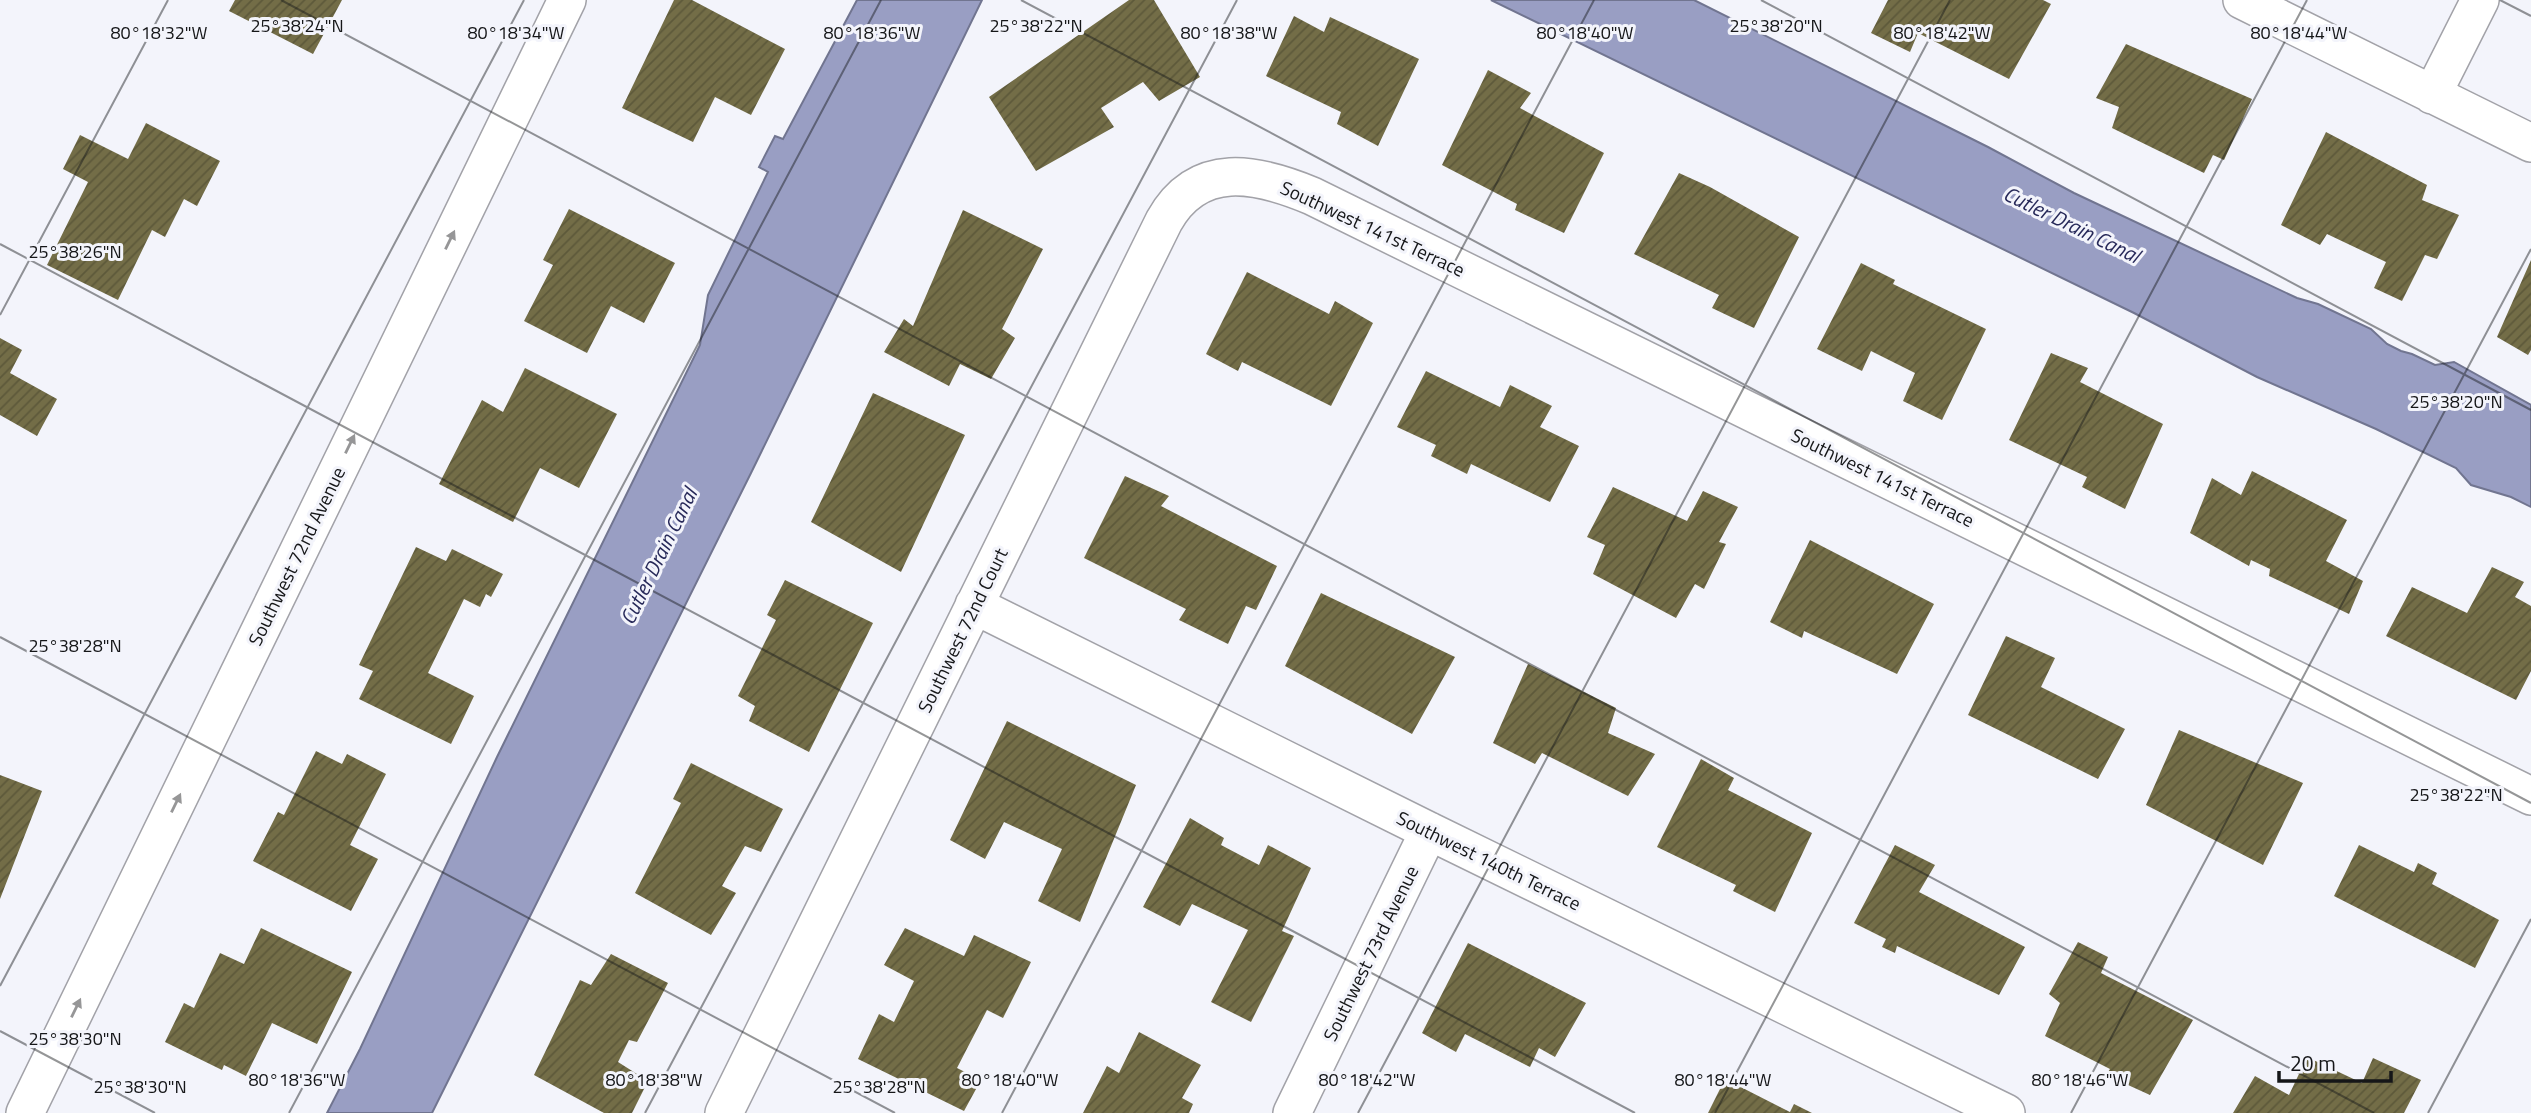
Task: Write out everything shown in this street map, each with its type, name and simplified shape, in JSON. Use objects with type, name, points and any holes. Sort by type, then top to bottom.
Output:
[{"type":"street","name":"Southwest 72nd Avenue","points":[[25,1113],[567,0]]},
{"type":"street","points":[[2242,0],[2531,143]]},
{"type":"street","points":[[2432,94],[2480,0]]},
{"type":"street","name":"Southwest 72nd Court","points":[[724,1113],[1172,206],[1195,186],[1229,178]]},
{"type":"street","name":"Southwest 141st Terrace","points":[[1229,178],[1269,180],[1312,196],[2531,796]]},
{"type":"street","name":"Southwest 140th Terrace","points":[[974,605],[1429,831],[1940,1098],[2006,1113]]},
{"type":"street","name":"Southwest 73rd Avenue","points":[[1292,1113],[1429,831]]},
{"type":"water","name":"Cutler Drain Canal","points":[[857,0],[982,0],[751,473],[432,1113],[327,1113],[360,1049],[497,757],[700,345],[708,295],[768,172],[759,167],[775,136],[783,139]]},
{"type":"water","name":"Cutler Drain Canal","points":[[1491,0],[1694,0],[2074,193],[2297,298],[2318,304],[2371,329],[2387,344],[2401,351],[2435,365],[2454,362],[2531,405],[2531,507],[2511,497],[2471,485],[2456,468],[2376,429],[2257,377],[2134,313]]},
{"type":"building","points":[[235,0],[342,0],[313,54],[229,11]]},
{"type":"building","points":[[674,0],[692,0],[785,49],[751,115],[715,97],[693,142],[622,108]]},
{"type":"building","points":[[1129,0],[1154,0],[1200,77],[1159,101],[1143,82],[1101,108],[1114,127],[1036,171],[989,97]]},
{"type":"building","points":[[1888,0],[2043,0],[2051,4],[2009,79],[1918,33],[1910,52],[1871,33]]},
{"type":"building","points":[[1294,16],[1324,32],[1330,17],[1419,59],[1378,146],[1337,124],[1341,112],[1266,76]]},
{"type":"building","points":[[2126,44],[2252,99],[2224,160],[2213,155],[2204,173],[2112,128],[2119,107],[2096,98]]},
{"type":"building","points":[[1488,70],[1531,93],[1520,108],[1604,153],[1564,233],[1515,210],[1517,204],[1442,165]]},
{"type":"building","points":[[146,123],[220,161],[197,206],[184,199],[165,237],[152,230],[118,300],[47,265],[88,182],[63,169],[80,135],[128,159]]},
{"type":"building","points":[[2326,132],[2427,185],[2422,200],[2459,215],[2437,259],[2425,255],[2402,301],[2374,288],[2386,262],[2327,234],[2320,245],[2281,225]]},
{"type":"building","points":[[1679,173],[1710,187],[1799,237],[1754,328],[1712,308],[1719,295],[1634,254]]},
{"type":"building","points":[[569,209],[675,263],[644,323],[611,306],[587,353],[524,321],[553,265],[543,260]]},
{"type":"building","points":[[963,210],[1043,249],[1002,329],[1015,338],[991,379],[960,364],[949,386],[884,352],[904,319],[913,326]]},
{"type":"building","points":[[2531,260],[2531,350],[2528,355],[2497,337]]},
{"type":"building","points":[[1861,263],[1895,280],[1893,284],[1986,329],[1942,420],[1903,401],[1915,373],[1871,351],[1862,371],[1817,349]]},
{"type":"building","points":[[1247,272],[1329,314],[1335,301],[1373,323],[1331,406],[1242,362],[1238,371],[1206,354]]},
{"type":"building","points":[[0,338],[22,350],[10,373],[57,399],[37,436],[0,415]]},
{"type":"building","points":[[2051,353],[2088,368],[2080,382],[2163,424],[2125,509],[2082,487],[2087,477],[2009,440]]},
{"type":"building","points":[[525,368],[617,414],[579,488],[540,468],[513,522],[439,484],[482,400],[503,412]]},
{"type":"building","points":[[1426,371],[1500,407],[1510,385],[1552,406],[1540,427],[1579,446],[1550,502],[1471,464],[1467,474],[1431,456],[1436,445],[1397,427]]},
{"type":"building","points":[[873,393],[965,435],[901,572],[811,522]]},
{"type":"building","points":[[2252,471],[2347,520],[2326,561],[2363,581],[2349,614],[2269,576],[2270,569],[2251,560],[2249,566],[2190,533],[2212,478],[2241,495]]},
{"type":"building","points":[[1125,476],[1169,496],[1161,506],[1277,566],[1256,610],[1246,606],[1228,644],[1179,620],[1186,609],[1084,558]]},
{"type":"building","points":[[1613,487],[1687,521],[1703,491],[1738,507],[1719,542],[1726,544],[1704,589],[1695,584],[1676,618],[1593,574],[1605,545],[1587,537]]},
{"type":"building","points":[[1810,540],[1934,604],[1897,674],[1804,631],[1802,638],[1770,622]]},
{"type":"building","points":[[416,547],[446,561],[452,549],[503,574],[491,597],[486,594],[480,607],[464,599],[428,673],[474,696],[451,744],[359,699],[373,671],[359,665]]},
{"type":"building","points":[[2492,567],[2524,582],[2515,597],[2531,606],[2531,671],[2516,700],[2386,636],[2412,587],[2467,613]]},
{"type":"building","points":[[785,580],[873,623],[809,752],[749,721],[755,706],[738,696],[776,620],[767,615]]},
{"type":"building","points":[[1321,593],[1455,657],[1412,734],[1285,666]]},
{"type":"building","points":[[2006,636],[2055,658],[2041,687],[2125,729],[2098,779],[1968,715]]},
{"type":"building","points":[[1528,664],[1616,708],[1608,733],[1655,754],[1628,796],[1542,753],[1535,764],[1493,743]]},
{"type":"building","points":[[1007,721],[1136,785],[1080,922],[1038,901],[1062,849],[1004,822],[985,859],[950,840]]},
{"type":"building","points":[[2179,730],[2303,783],[2263,865],[2146,805]]},
{"type":"building","points":[[316,751],[342,764],[347,754],[386,774],[350,845],[378,859],[351,911],[253,861],[278,812],[284,815]]},
{"type":"building","points":[[1701,759],[1734,778],[1728,790],[1812,833],[1775,912],[1733,891],[1736,885],[1657,847]]},
{"type":"building","points":[[691,763],[783,809],[761,852],[745,846],[722,886],[736,893],[711,935],[635,893],[681,803],[673,799]]},
{"type":"building","points":[[0,775],[42,791],[0,899]]},
{"type":"building","points":[[1190,818],[1224,838],[1221,845],[1259,865],[1268,845],[1311,868],[1282,931],[1294,936],[1251,1022],[1211,1002],[1248,930],[1192,904],[1180,926],[1143,907]]},
{"type":"building","points":[[1895,845],[1935,865],[1919,892],[2025,947],[1999,995],[1897,946],[1895,953],[1882,947],[1886,939],[1854,923]]},
{"type":"building","points":[[2359,845],[2414,872],[2418,863],[2437,873],[2432,884],[2499,920],[2475,968],[2334,896]]},
{"type":"building","points":[[261,928],[352,972],[317,1044],[272,1023],[246,1076],[224,1065],[222,1070],[165,1042],[184,1003],[194,1008],[220,953],[244,964]]},
{"type":"building","points":[[905,928],[964,956],[974,935],[1031,962],[1003,1018],[987,1010],[957,1068],[981,1080],[964,1111],[858,1059],[879,1014],[894,1022],[914,981],[884,965]]},
{"type":"building","points":[[2078,942],[2108,957],[2101,973],[2193,1020],[2150,1095],[2106,1075],[2110,1069],[2045,1036],[2060,1003],[2049,994]]},
{"type":"building","points":[[1468,943],[1586,1003],[1555,1057],[1539,1048],[1530,1067],[1465,1034],[1456,1052],[1422,1033]]},
{"type":"building","points":[[611,954],[668,983],[637,1042],[629,1040],[618,1062],[648,1081],[632,1113],[604,1113],[534,1075],[580,980],[591,985]]},
{"type":"building","points":[[1139,1032],[1201,1065],[1182,1098],[1193,1104],[1189,1113],[1083,1113],[1107,1066],[1119,1073]]},
{"type":"building","points":[[2307,1057],[2362,1083],[2373,1058],[2421,1080],[2404,1113],[2233,1113],[2255,1076],[2289,1095]]},
{"type":"building","points":[[1725,1079],[1790,1112],[1794,1104],[1812,1113],[1708,1113]]}]
